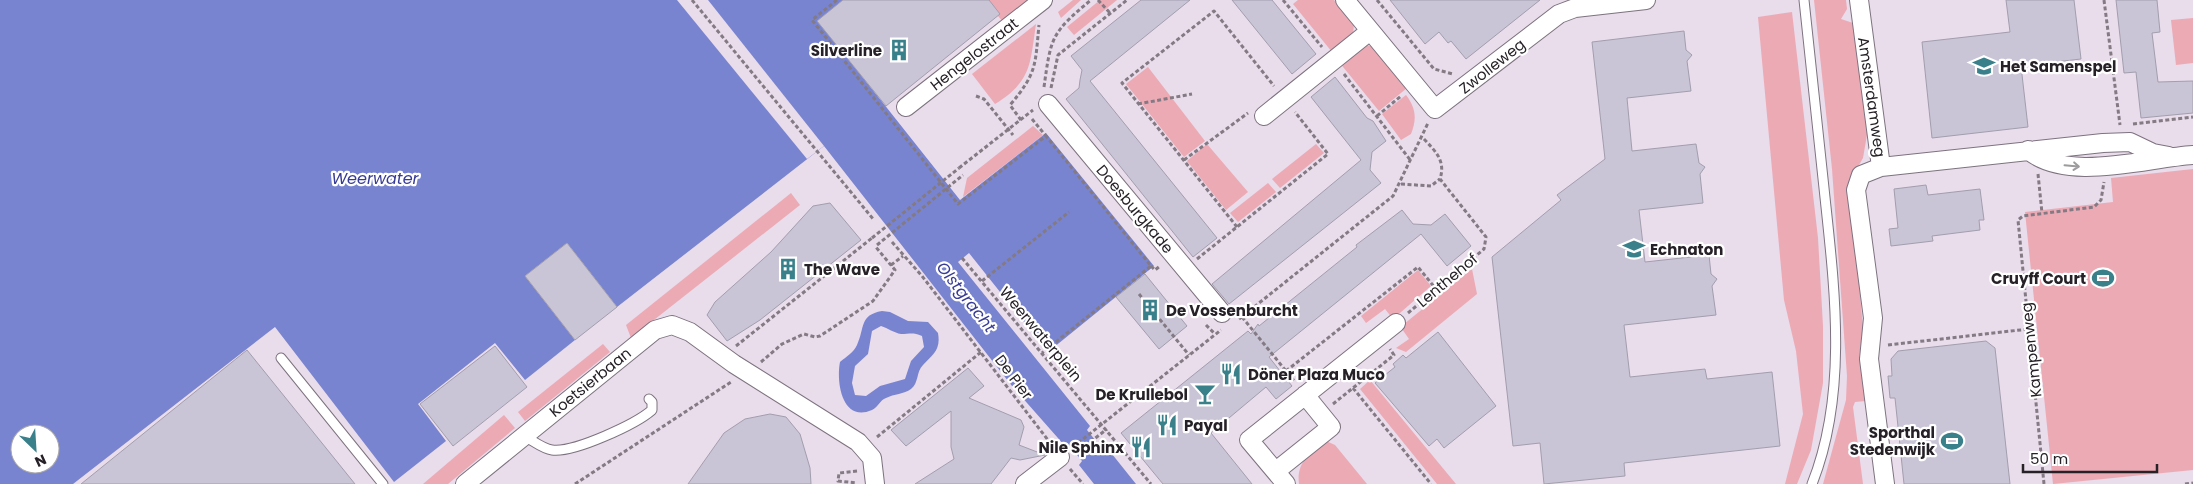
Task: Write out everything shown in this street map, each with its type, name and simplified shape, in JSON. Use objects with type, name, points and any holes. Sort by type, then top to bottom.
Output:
[{"type":"street","name":"Hengelostraat","points":[[906,108],[1042,0]]},
{"type":"street","points":[[1345,0],[1435,109]]},
{"type":"street","name":"Zwolleweg","points":[[1435,109],[1560,14],[1575,8],[1646,0]]},
{"type":"street","name":"Amsterdamweg","points":[[1859,0],[1881,167],[2130,142],[2154,153],[2169,156]]},
{"type":"street","points":[[1257,114],[1285,99],[1370,31]]},
{"type":"street","name":"Doesburgkade","points":[[1043,100],[1222,313]]},
{"type":"street","name":"Amsterdamweg","points":[[2032,153],[2064,166],[2088,168],[2169,156],[2193,155]]},
{"type":"street","points":[[1881,167],[1861,175],[1856,190],[1873,318],[1869,359],[1886,484]]},
{"type":"street","points":[[1305,395],[1331,427],[1281,478],[1249,440],[1305,395],[1380,337],[1396,323]]},
{"type":"street","name":"Koetsierbaan","points":[[465,484],[655,330],[672,324],[690,332],[734,364],[858,442],[872,458],[875,484]]},
{"type":"street","points":[[1025,484],[1065,456]]},
{"type":"lane","points":[[1804,0],[1834,285],[1834,378],[1822,451],[1812,484]]},
{"type":"lane","points":[[281,358],[383,484]]},
{"type":"lane","points":[[524,436],[552,450],[574,447],[642,419],[652,410],[650,399]]},
{"type":"path","points":[[692,0],[874,220]]},
{"type":"path","points":[[837,0],[812,20],[958,204],[1046,136]]},
{"type":"path","points":[[1020,120],[1010,105],[1028,83],[1034,69],[1042,0]]},
{"type":"path","points":[[1043,100],[1049,52],[1054,36],[1063,23],[1091,0]]},
{"type":"path","points":[[1098,0],[1110,13]]},
{"type":"path","points":[[724,355],[1043,100],[1058,55],[1127,0]]},
{"type":"path","points":[[1283,0],[1333,60],[1411,161]]},
{"type":"path","points":[[1377,0],[1434,69],[1452,73],[1464,88]]},
{"type":"path","points":[[2104,0],[2120,125]]},
{"type":"path","points":[[1184,268],[1237,227],[1328,154],[1214,11],[1122,83],[1237,227]]},
{"type":"path","points":[[1138,104],[1192,94]]},
{"type":"path","points":[[976,96],[984,99],[1013,135]]},
{"type":"path","points":[[1381,205],[1393,196],[1401,184],[1435,109]]},
{"type":"path","points":[[1184,160],[1257,114]]},
{"type":"path","points":[[2114,129],[2120,125],[2193,118]]},
{"type":"path","points":[[1032,119],[1151,266],[1155,270],[1160,266]]},
{"type":"path","points":[[1401,184],[1431,186],[1440,179],[1443,169],[1441,159],[1422,138]]},
{"type":"path","points":[[2032,153],[2042,214]]},
{"type":"path","name":"Kampenweg","points":[[2044,484],[2018,220],[2023,216],[2094,207],[2101,200],[2105,189],[2104,165]]},
{"type":"path","points":[[760,364],[782,344],[804,334],[815,337],[820,336],[847,320],[873,301],[895,270],[876,245],[963,176]]},
{"type":"path","name":"Lenthehof","points":[[1396,323],[1484,249],[1486,237],[1440,179]]},
{"type":"path","points":[[982,281],[1069,212]]},
{"type":"path","name":"De Pier","points":[[892,242],[1065,456]]},
{"type":"path","points":[[891,265],[904,256]]},
{"type":"path","name":"Weerwaterplein","points":[[962,258],[1106,429]]},
{"type":"path","points":[[1042,353],[1151,266]]},
{"type":"path","points":[[1286,372],[1418,267],[1436,289]]},
{"type":"path","points":[[1139,294],[1188,355]]},
{"type":"path","points":[[1242,317],[1305,395]]},
{"type":"path","points":[[1870,347],[2029,329]]},
{"type":"path","points":[[1320,414],[1394,355],[1380,337]]},
{"type":"path","points":[[876,440],[981,352]]},
{"type":"path","points":[[575,484],[734,381]]},
{"type":"path","points":[[1353,388],[1431,484]]},
{"type":"path","points":[[1065,456],[1106,429],[1151,484]]},
{"type":"path","points":[[1065,456],[1095,430]]},
{"type":"path","points":[[857,482],[838,481],[839,473],[860,471]]},
{"type":"path","points":[[2185,484],[2193,483]]},
{"type":"shaded area","points":[[984,0],[1035,0],[1005,24]]},
{"type":"shaded area","points":[[1073,0],[1081,0],[1061,18],[1058,12]]},
{"type":"shaded area","points":[[1100,0],[1117,0],[1074,35],[1067,27]]},
{"type":"shaded area","points":[[1298,0],[1334,0],[1354,24],[1353,35],[1332,52],[1293,4]]},
{"type":"shaded area","points":[[1814,0],[1846,0],[1847,9],[1841,19],[1853,23],[1868,129],[1863,158],[1850,181],[1863,328],[1859,357],[1861,356],[1866,401],[1855,402],[1853,407],[1863,484],[1823,484],[1846,400],[1847,376],[1832,169]]},
{"type":"shaded area","points":[[1792,12],[1818,238],[1823,326],[1823,383],[1811,450],[1797,484],[1785,484],[1803,414],[1796,351],[1784,300],[1758,17]]},
{"type":"shaded area","points":[[2193,18],[2193,63],[2176,65],[2171,20]]},
{"type":"shaded area","points":[[1036,24],[1030,61],[1023,79],[1007,96],[995,104],[972,74]]},
{"type":"shaded area","points":[[1364,44],[1371,45],[1407,88],[1379,111],[1339,62]]},
{"type":"shaded area","points":[[1148,67],[1205,141],[1184,157],[1126,84]]},
{"type":"shaded area","points":[[1406,95],[1414,109],[1414,123],[1411,134],[1401,140],[1382,114]]},
{"type":"shaded area","points":[[1033,126],[1043,135],[963,197],[967,178]]},
{"type":"shaded area","points":[[1207,144],[1248,192],[1226,210],[1187,161]]},
{"type":"shaded area","points":[[1316,144],[1324,153],[1280,188],[1272,179]]},
{"type":"shaded area","points":[[2193,169],[2193,470],[2053,484],[2025,212],[2113,202],[2111,178]]},
{"type":"shaded area","points":[[1268,183],[1276,192],[1238,222],[1230,213]]},
{"type":"shaded area","points":[[791,193],[800,205],[631,338],[626,325]]},
{"type":"shaded area","points":[[1472,269],[1477,294],[1406,352],[1396,348],[1409,339],[1402,329],[1404,324]]},
{"type":"shaded area","points":[[1418,270],[1431,286],[1393,319],[1385,309],[1366,323],[1361,316]]},
{"type":"shaded area","points":[[603,344],[610,352],[525,421],[518,412]]},
{"type":"shaded area","points":[[1370,380],[1456,484],[1437,484],[1360,389]]},
{"type":"shaded area","points":[[504,415],[515,428],[448,484],[423,484]]},
{"type":"shaded area","points":[[1326,441],[1335,445],[1367,484],[1299,484],[1302,464],[1310,454]]},
{"type":"water","name":"Weerwater","points":[[0,0],[843,0],[818,21],[960,200],[1046,133],[1154,266],[1048,352],[969,253],[958,262],[1090,426],[1087,430],[1100,446],[1104,444],[1136,484],[1094,484],[1079,465],[1082,461],[1069,445],[1065,446],[1012,386],[824,146],[617,307],[567,243],[525,276],[575,340],[525,380],[495,343],[418,404],[446,441],[394,482],[275,327],[73,484],[0,484]]},
{"type":"water","points":[[882,311],[890,312],[908,321],[928,322],[938,333],[938,344],[935,351],[919,371],[914,387],[884,399],[872,410],[854,411],[848,406],[840,389],[840,362],[856,348],[866,319]],"holes":[[[881,326],[901,334],[922,336],[924,347],[911,361],[905,379],[880,386],[866,396],[855,395],[852,383],[855,366],[868,354],[872,331]]]},
{"type":"pier","points":[[677,0],[708,0],[824,146],[807,159]]},
{"type":"building","name":"Silverline","points":[[843,0],[989,0],[1000,14],[886,106],[817,21]]},
{"type":"building","points":[[1141,0],[1190,0],[1090,81],[1217,238],[1193,257],[1066,99],[1079,88],[1082,70],[1071,56]]},
{"type":"building","points":[[1232,0],[1272,0],[1316,54],[1292,74]]},
{"type":"building","points":[[1390,0],[1540,0],[1466,59],[1451,41],[1448,43],[1439,32],[1425,44]]},
{"type":"building","points":[[2006,0],[2074,0],[2081,59],[2021,66],[2028,127],[1932,138],[1922,42],[2010,32]]},
{"type":"building","points":[[2116,0],[2157,0],[2160,32],[2152,33],[2158,82],[2193,81],[2193,113],[2141,118],[2136,72],[2124,73]]},
{"type":"building","points":[[1684,31],[1686,50],[1692,55],[1687,61],[1691,91],[1627,98],[1632,151],[1696,144],[1699,163],[1705,167],[1700,174],[1703,203],[1639,210],[1645,262],[1709,255],[1711,274],[1717,279],[1712,286],[1716,315],[1624,325],[1630,377],[1705,369],[1707,379],[1772,372],[1780,446],[1624,463],[1625,476],[1544,484],[1540,443],[1513,446],[1492,257],[1561,200],[1557,195],[1605,159],[1592,42]]},
{"type":"building","points":[[1335,77],[1367,118],[1373,121],[1386,141],[1372,152],[1370,170],[1381,183],[1229,304],[1212,284],[1361,160],[1311,97]]},
{"type":"building","points":[[1926,185],[1928,195],[1980,189],[1984,220],[1979,220],[1980,230],[1932,236],[1933,241],[1891,246],[1889,229],[1898,228],[1894,189]]},
{"type":"building","name":"The Wave","points":[[830,203],[861,240],[760,320],[727,341],[707,315],[715,302],[771,252],[813,206]]},
{"type":"building","points":[[1402,210],[1413,224],[1431,225],[1445,214],[1471,246],[1447,266],[1421,234],[1269,357],[1292,386],[1276,399],[1266,387],[1211,433],[1252,484],[1163,484],[1121,433],[1248,331],[1251,334],[1258,324],[1259,326],[1357,247],[1356,245]]},
{"type":"building","points":[[567,243],[617,307],[575,340],[525,276]]},
{"type":"building","name":"De Vossenburcht","points":[[1145,274],[1187,326],[1159,349],[1116,297]]},
{"type":"building","points":[[1438,332],[1496,406],[1444,448],[1437,439],[1429,446],[1375,383],[1395,367],[1393,364],[1403,355],[1406,358]]},
{"type":"building","name":"Sporthal Stedenwijk","points":[[1986,341],[1995,348],[2010,484],[1904,484],[1895,398],[1890,398],[1888,376],[1892,376],[1891,359],[1898,351]]},
{"type":"building","points":[[495,346],[527,387],[453,446],[420,404]]},
{"type":"building","points":[[247,350],[355,484],[81,484]]},
{"type":"building","points":[[968,368],[984,386],[969,398],[1021,420],[1024,427],[1019,445],[1045,455],[1020,460],[1011,458],[991,484],[915,484],[954,459],[951,447],[951,411],[906,446],[891,430]]},
{"type":"building","points":[[770,414],[786,417],[800,434],[810,468],[811,484],[688,484],[724,433],[745,419]]},
{"type":"place","name":"Silverline","points":[[899,50]]},
{"type":"place","name":"Het Samenspel","points":[[1984,66]]},
{"type":"place","name":"Echnaton","points":[[1634,249]]},
{"type":"place","name":"The Wave","points":[[788,269]]},
{"type":"place","name":"Cruyff Court","points":[[2103,278]]},
{"type":"place","name":"De Vossenburcht","points":[[1150,310]]},
{"type":"place","name":"Döner Plaza Muco","points":[[1231,374]]},
{"type":"place","name":"De Krullebol","points":[[1205,394]]},
{"type":"place","name":"Payal","points":[[1167,425]]},
{"type":"place","name":"Sporthal Stedenwijk","points":[[1952,441]]},
{"type":"place","name":"Nile Sphinx","points":[[1141,447]]},
{"type":"water label","name":"Olstgracht","points":[[966,297]]}]
